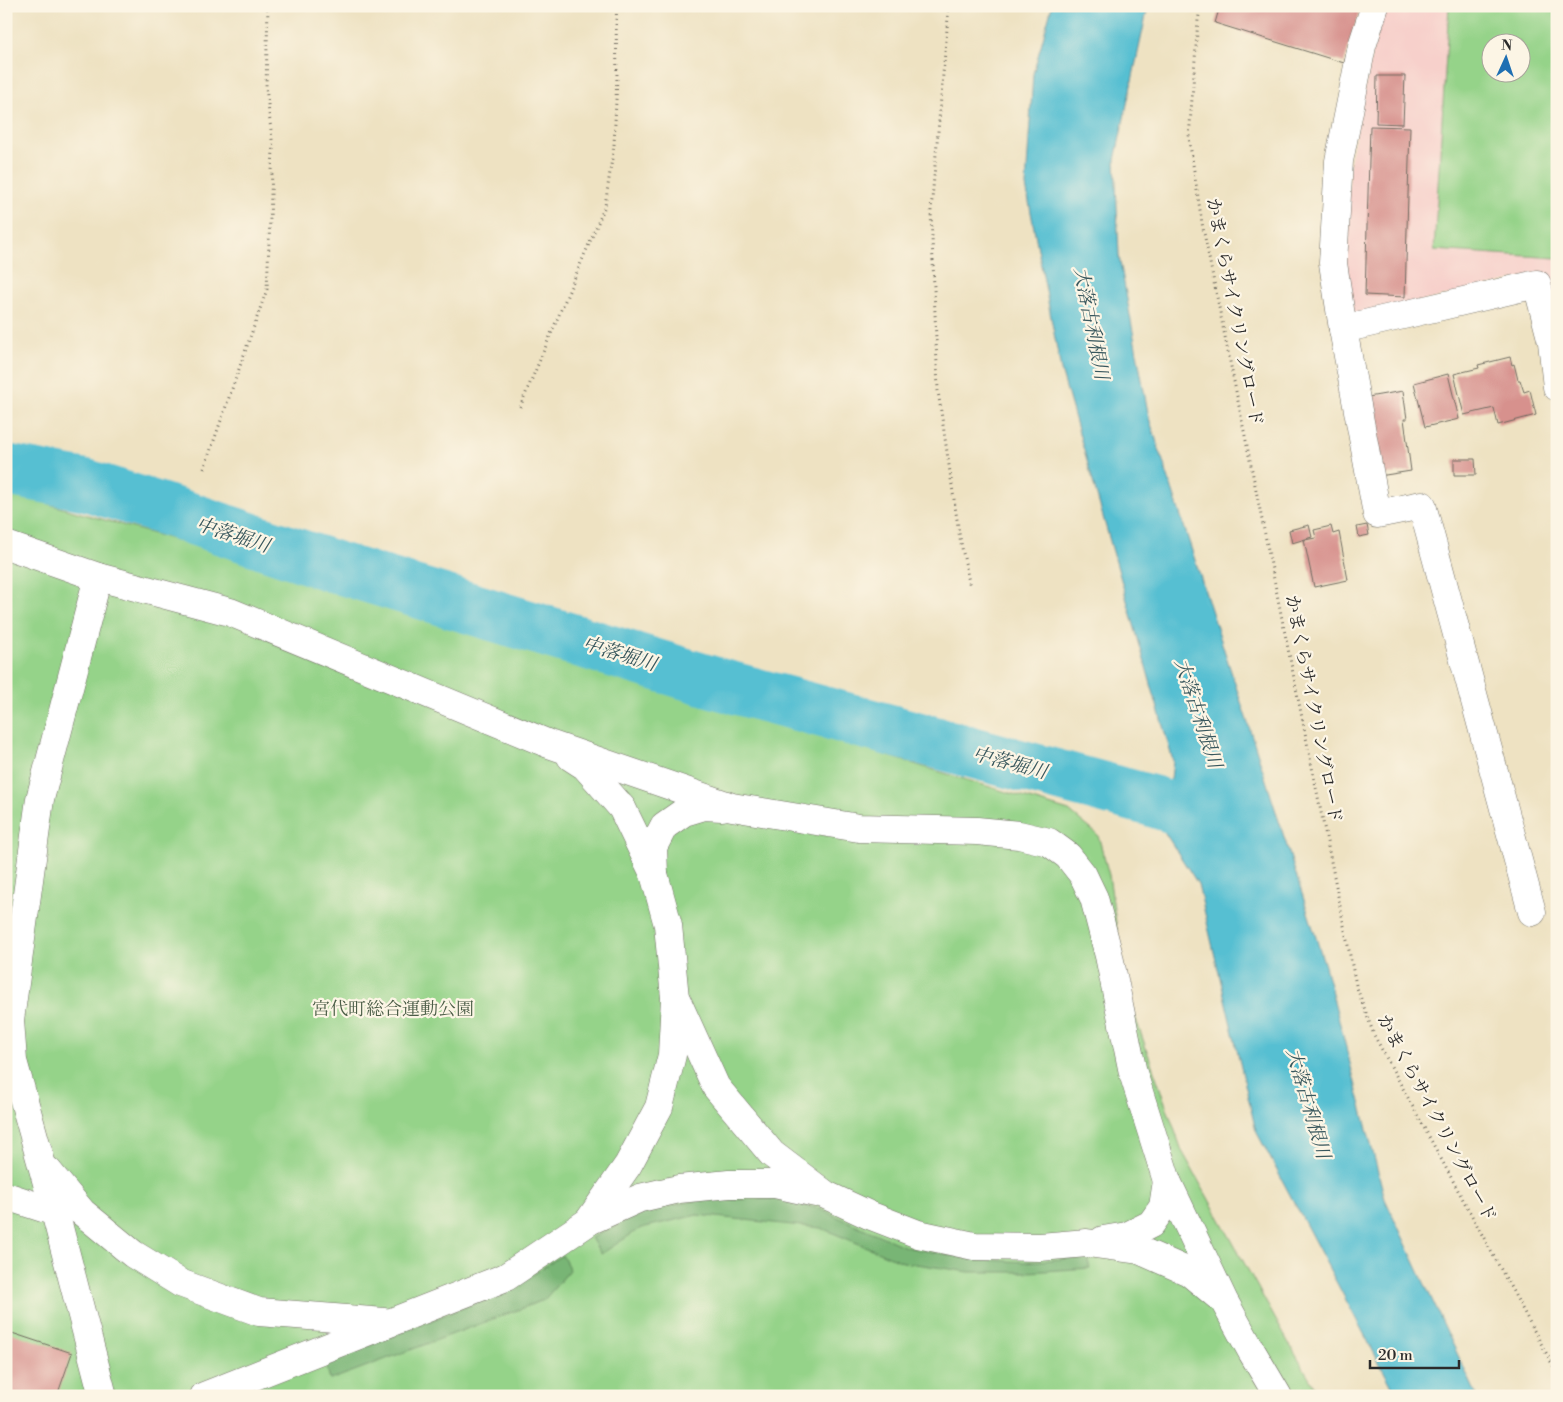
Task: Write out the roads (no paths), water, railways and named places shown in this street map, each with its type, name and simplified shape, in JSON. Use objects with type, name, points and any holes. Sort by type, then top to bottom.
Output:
[{"type":"street","points":[[1375,6],[1362,46],[1339,161],[1334,263],[1343,329],[1377,514],[1422,505],[1532,912]]},
{"type":"street","points":[[1343,329],[1537,284],[1552,342],[1557,387]]},
{"type":"street","points":[[6,545],[98,578],[230,612],[550,744],[732,807]]},
{"type":"street","points":[[98,578],[40,799],[10,1020],[13,1061],[104,1396]]},
{"type":"street","points":[[550,744],[585,766],[622,808],[654,874],[668,925],[675,998],[672,1055],[659,1107],[628,1165],[588,1222]]},
{"type":"street","points":[[654,874],[653,847],[664,826],[684,812],[704,806],[732,807],[860,828],[1019,834],[1049,842],[1068,856],[1083,875],[1094,898],[1109,956],[1133,1073],[1167,1181],[1224,1301],[1278,1396]]},
{"type":"street","points":[[675,998],[716,1087],[772,1154],[826,1195]]},
{"type":"street","points":[[40,1162],[82,1212],[132,1254],[180,1283],[259,1312],[389,1323]]},
{"type":"street","points":[[204,1396],[506,1277],[588,1222],[640,1198],[679,1189],[729,1184],[775,1184],[826,1195],[918,1234],[974,1246],[1040,1247],[1087,1243],[1127,1236],[1152,1224],[1163,1207],[1167,1181]]},
{"type":"street","points":[[6,1196],[55,1212]]},
{"type":"street","points":[[1087,1243],[1138,1250],[1189,1272],[1224,1301]]},
{"type":"street","points":[[1252,1352],[1266,1396]]},
{"type":"water","name":"大落古利根川","points":[[1052,6],[1148,6],[1115,160],[1119,256],[1149,418],[1325,966],[1385,1199],[1477,1396],[1397,1396],[1256,1131],[1198,884],[1165,833],[1173,761],[1061,370],[1026,186],[1033,74]]},
{"type":"waterway","name":"中落堀川","points":[[6,470],[86,485],[335,567],[716,683],[1152,801],[1236,828]]},
{"type":"park label","name":"宮代町総合運動公園","points":[[393,1009]]}]
